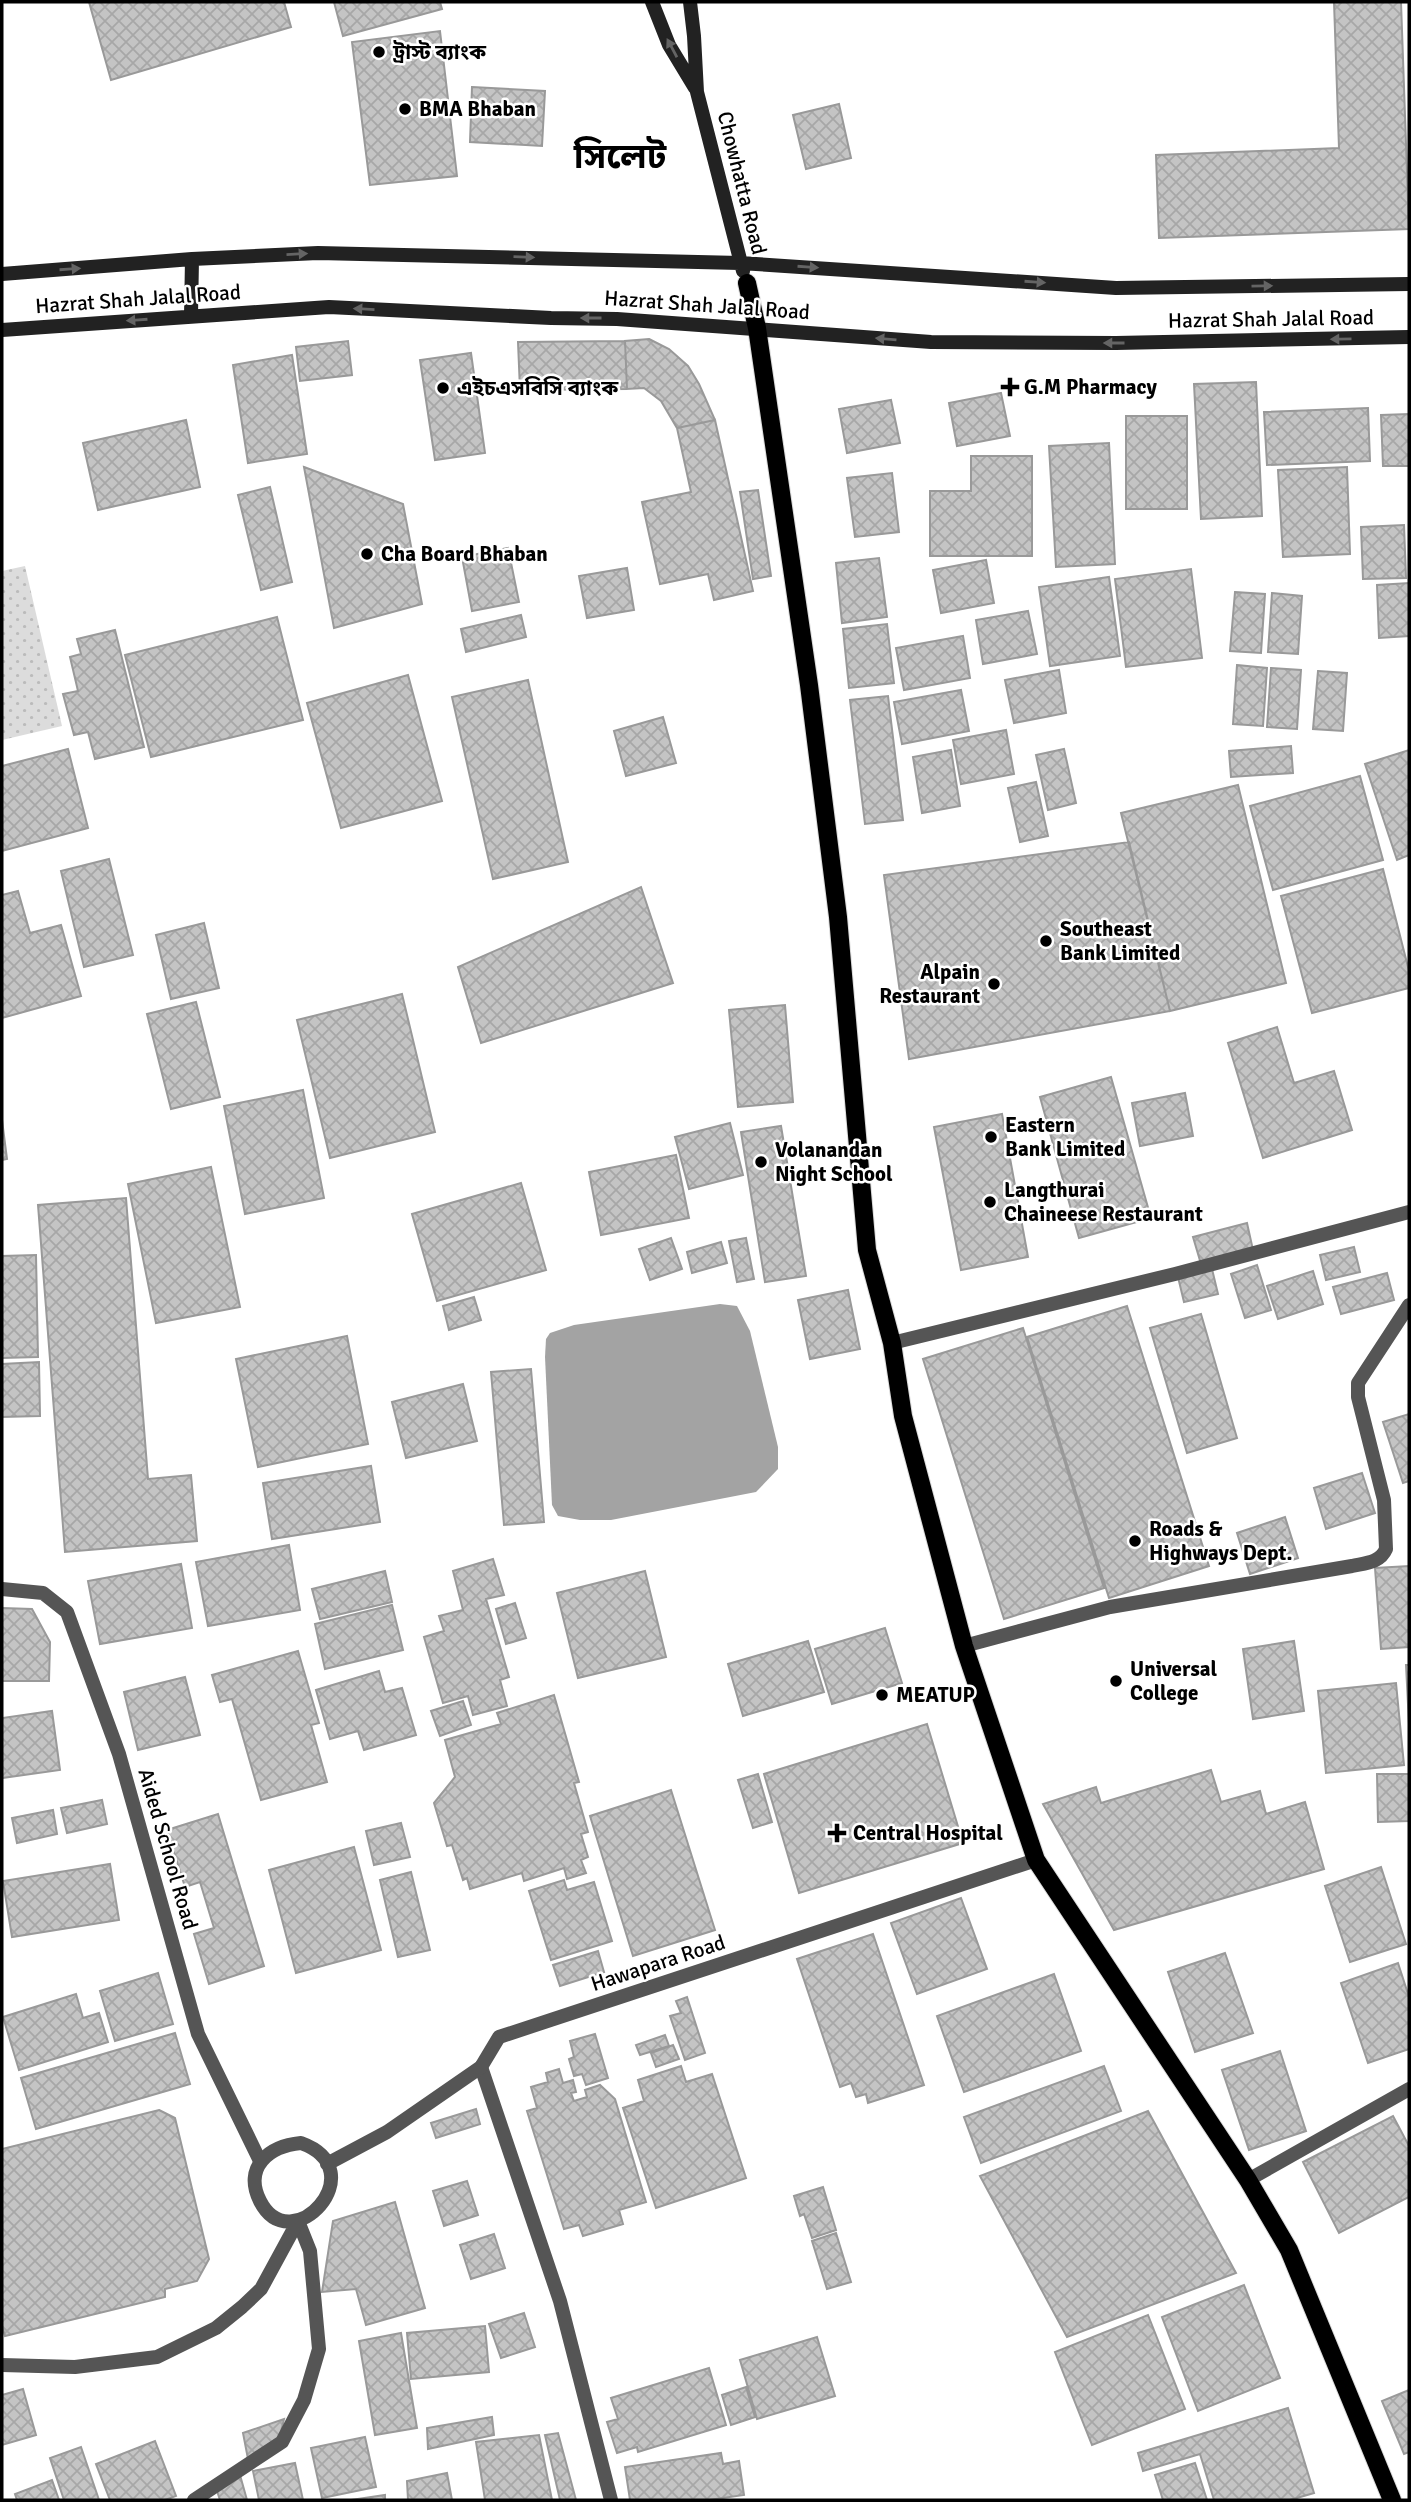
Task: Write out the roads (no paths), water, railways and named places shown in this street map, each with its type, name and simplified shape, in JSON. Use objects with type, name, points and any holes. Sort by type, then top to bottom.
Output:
[{"type":"main road","name":"Chowhatta Road","points":[[652,2],[669,45],[697,92]]},
{"type":"main road","name":"Chowhatta Road","points":[[690,2],[697,92],[747,283]]},
{"type":"main road","name":"Hazrat Shah Jalal Road","points":[[2,274],[318,253],[740,263],[1116,288],[1409,284]]},
{"type":"main road","points":[[191,316],[192,260]]},
{"type":"main road","points":[[747,283],[757,328],[809,685],[838,917],[867,1250],[891,1343],[903,1416],[964,1646],[1036,1860],[1248,2180],[1289,2250],[1392,2500]]},
{"type":"main road","name":"Hazrat Shah Jalal Road","points":[[2,330],[329,307],[551,318],[617,318],[931,342],[1116,343],[1409,337]]},
{"type":"street","points":[[891,1343],[1409,1212]]},
{"type":"street","points":[[964,1646],[1110,1607],[1378,1560],[1386,1549],[1384,1500],[1358,1397],[1358,1383],[1409,1305]]},
{"type":"street","name":"Aided School Road","points":[[2,1589],[43,1593],[67,1612],[119,1754],[198,2034],[260,2161]]},
{"type":"street","name":"Hawapara Road","points":[[327,2164],[387,2132],[481,2067],[499,2037],[1036,1860]]},
{"type":"street","points":[[481,2067],[560,2301],[611,2500]]},
{"type":"street","points":[[1248,2180],[1409,2089]]},
{"type":"street","points":[[301,2143],[311,2147],[327,2164],[331,2188],[316,2212],[298,2221],[275,2218],[265,2210],[254,2183],[260,2161],[286,2144],[301,2143]]},
{"type":"street","points":[[2,2365],[75,2367],[157,2357],[216,2328],[261,2289],[298,2221]]},
{"type":"street","points":[[194,2500],[282,2442],[304,2400],[319,2349],[310,2251],[298,2221]]},
{"type":"place","name":"ট্রাস্ট ব্যাংক","points":[[379,52]]},
{"type":"place","name":"BMA Bhaban","points":[[405,109]]},
{"type":"place","name":"G.M Pharmacy","points":[[1010,387]]},
{"type":"place","name":"এইচএসবিসি ব্যাংক","points":[[443,388]]},
{"type":"place","name":"Cha Board Bhaban","points":[[367,554]]},
{"type":"place","name":"Southeast Bank Limited","points":[[1046,941]]},
{"type":"place","name":"Alpain Restaurant","points":[[994,984]]},
{"type":"place","name":"Eastern Bank Limited","points":[[991,1137]]},
{"type":"place","name":"Volanandan Night School","points":[[761,1162]]},
{"type":"place","name":"Langthurai Chaineese Restaurant","points":[[990,1202]]},
{"type":"place","name":"Roads & Highways Dept.","points":[[1135,1541]]},
{"type":"place","name":"Universal College","points":[[1116,1681]]},
{"type":"place","name":"MEATUP","points":[[882,1695]]},
{"type":"place","name":"Central Hospital","points":[[837,1833]]},
{"type":"district","name":"সিলেট","points":[[620,156]]}]
